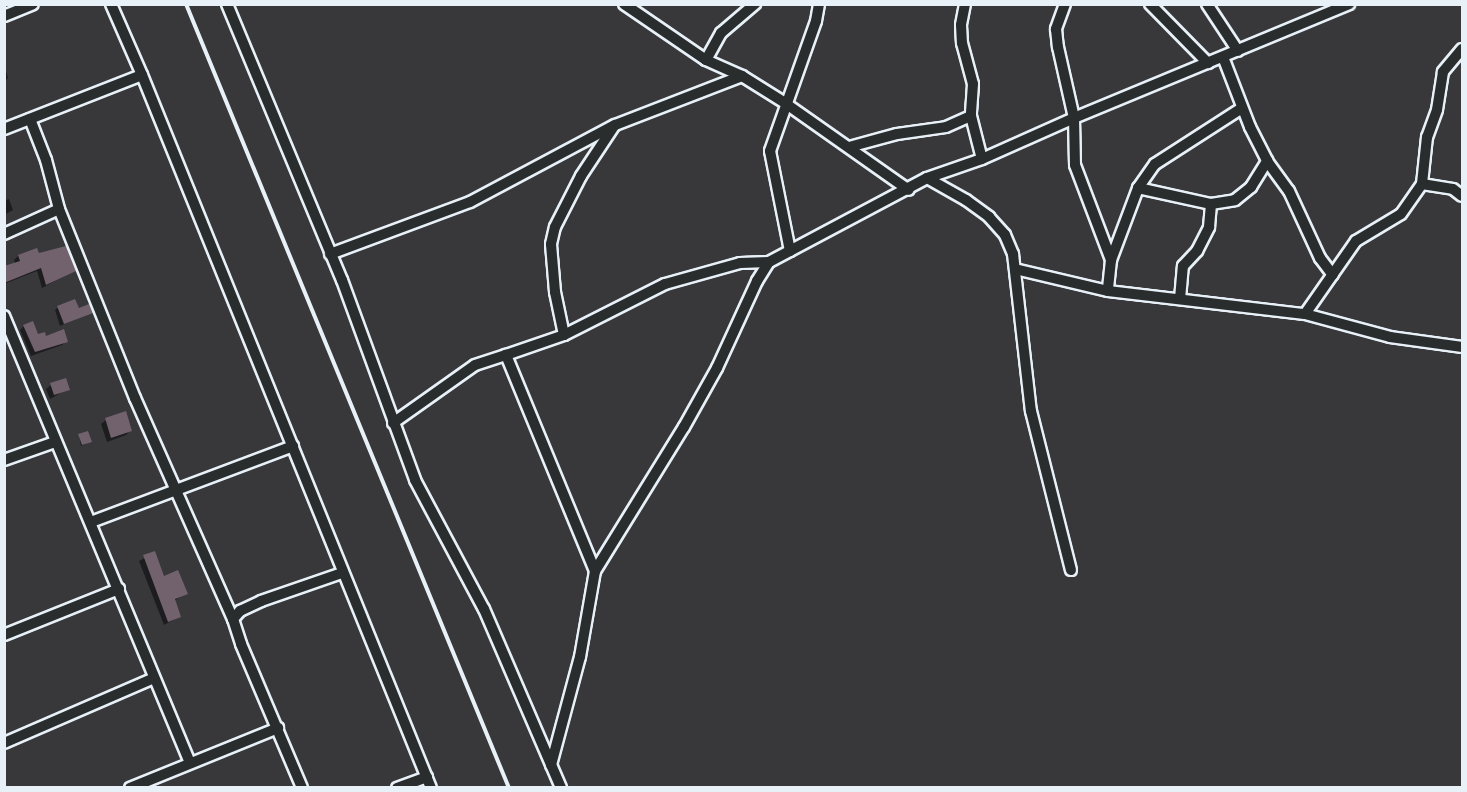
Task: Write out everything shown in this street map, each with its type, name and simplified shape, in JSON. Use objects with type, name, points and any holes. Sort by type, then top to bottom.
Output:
[{"type":"street","points":[[4,16],[33,4]]},
{"type":"street","points":[[111,4],[142,75],[293,446],[342,573],[429,782],[397,788]]},
{"type":"street","points":[[227,4],[342,280],[415,480],[484,609],[561,788]]},
{"type":"street","points":[[706,60],[721,33],[755,4]]},
{"type":"street","points":[[790,251],[770,151],[816,21],[819,4]]},
{"type":"street","points":[[965,4],[961,25],[962,43],[973,84],[971,116],[982,159]]},
{"type":"street","points":[[1150,4],[1208,63]]},
{"type":"street","points":[[1207,4],[1238,51]]},
{"type":"street","points":[[393,423],[475,365],[564,335],[665,284],[740,263],[769,262],[909,190],[927,178],[982,159],[1074,118],[1349,4]]},
{"type":"street","points":[[625,5],[706,60],[742,76],[786,103],[909,190]]},
{"type":"street","points":[[1066,5],[1056,29],[1074,118],[1075,165],[1111,260]]},
{"type":"street","points":[[1305,314],[1356,241],[1401,214],[1422,184],[1428,137],[1437,110],[1443,72],[1462,49]]},
{"type":"street","points":[[1223,57],[1242,108],[1267,160],[1289,191],[1308,237],[1333,275]]},
{"type":"street","points":[[4,129],[142,75]]},
{"type":"street","points":[[330,254],[470,202],[615,126],[742,76]]},
{"type":"street","points":[[1108,291],[1111,260],[1138,188],[1155,164],[1242,108]]},
{"type":"street","points":[[849,147],[897,134],[946,127],[971,116]]},
{"type":"street","points":[[30,119],[46,160],[59,209],[302,788]]},
{"type":"street","points":[[564,335],[555,292],[550,244],[555,227],[581,176],[615,126]]},
{"type":"street","points":[[1138,188],[1211,204],[1235,200],[1243,196],[1251,187],[1267,160]]},
{"type":"street","points":[[927,178],[966,200],[989,217],[1005,235],[1013,254],[1032,411],[1071,570]]},
{"type":"street","points":[[1422,184],[1453,189],[1462,196]]},
{"type":"street","points":[[1180,299],[1183,266],[1197,251],[1204,237],[1211,220],[1211,204]]},
{"type":"street","points":[[4,234],[59,209]]},
{"type":"street","points":[[551,765],[580,657],[595,571],[684,427],[722,359],[757,280],[769,262]]},
{"type":"street","points":[[1015,270],[1108,291],[1305,314],[1390,337],[1462,347]]},
{"type":"street","points":[[4,316],[190,763]]},
{"type":"street","points":[[506,355],[595,571]]},
{"type":"street","points":[[4,460],[55,442]]},
{"type":"street","points":[[91,522],[176,492],[293,446]]},
{"type":"street","points":[[233,619],[240,611],[261,601],[342,573]]},
{"type":"street","points":[[4,635],[119,589]]},
{"type":"street","points":[[4,742],[154,678]]},
{"type":"street","points":[[130,788],[278,728]]},
{"type":"building","points":[[66,246],[76,271],[46,285],[41,268],[4,283],[4,266],[20,261],[18,255],[37,248],[39,253]]},
{"type":"building","points":[[75,299],[79,308],[89,304],[93,313],[64,324],[57,306]]},
{"type":"building","points":[[33,321],[38,334],[45,332],[46,336],[64,329],[68,342],[35,352],[23,325]]},
{"type":"building","points":[[66,378],[70,390],[54,395],[50,383]]},
{"type":"building","points":[[126,411],[132,431],[111,438],[105,418]]},
{"type":"building","points":[[88,431],[92,442],[82,445],[78,434]]},
{"type":"building","points":[[155,551],[164,576],[178,570],[188,594],[175,599],[181,617],[168,622],[143,555]]},
{"type":"railway","points":[[186,4],[509,788]]}]
